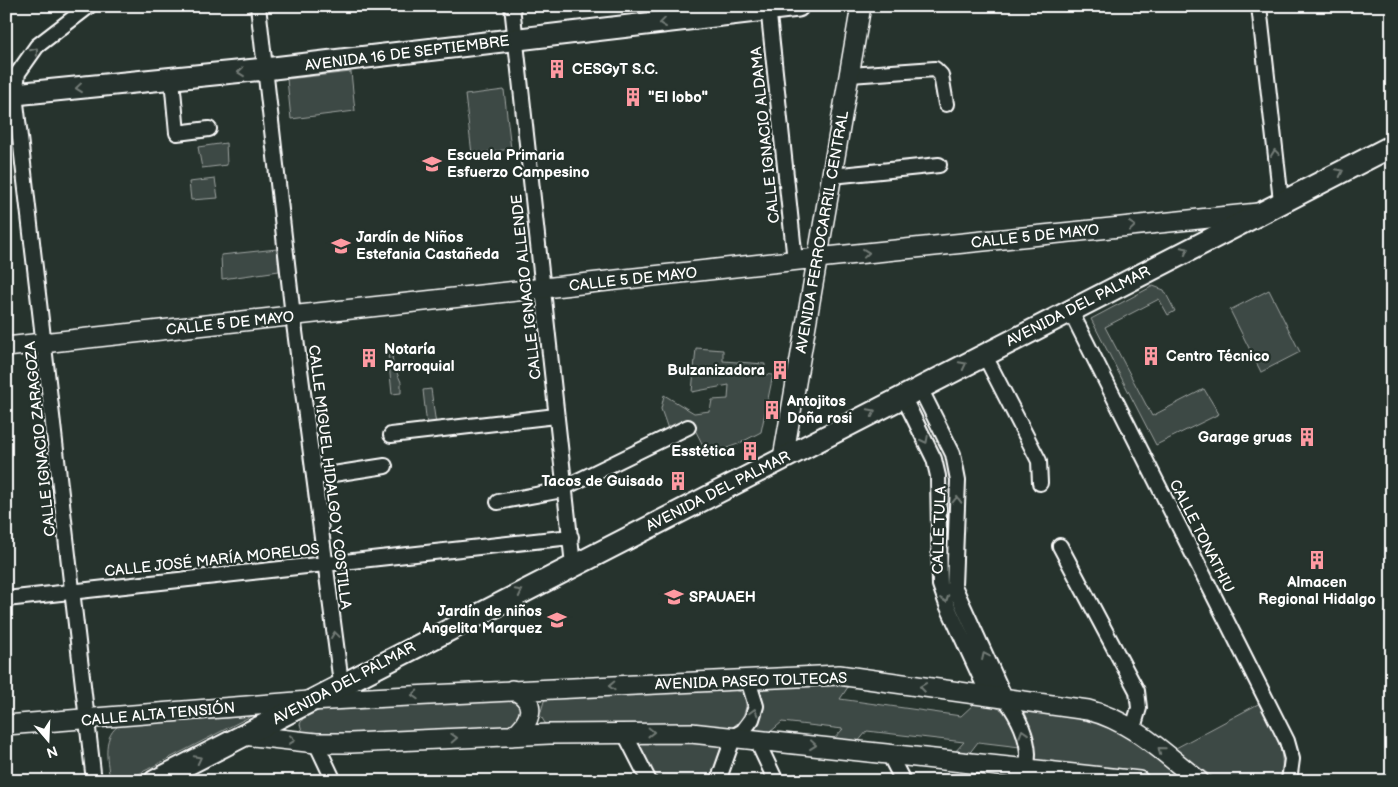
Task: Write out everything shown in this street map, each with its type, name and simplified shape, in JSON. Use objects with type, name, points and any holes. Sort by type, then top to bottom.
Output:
[{"type":"main road","name":"AVENIDA 16 DE SEPTIEMBRE","points":[[11,96],[516,41],[768,8],[798,6]]},
{"type":"main road","name":"AVENIDA DEL PALMAR","points":[[155,781],[341,683],[1281,201],[1392,146]]},
{"type":"street","name":"CALLE IGNACIO ZARAGOZA","points":[[89,6],[37,46],[18,73],[11,96],[45,343],[94,781]]},
{"type":"street","name":"CALLE MIGUEL HIDALGO Y COSTILLA","points":[[258,6],[293,316],[341,683]]},
{"type":"street","name":"CALLE IGNACIO ALLENDE","points":[[512,6],[573,565]]},
{"type":"street","name":"AVENIDA FERROCARRIL CENTRAL","points":[[782,458],[862,6]]},
{"type":"street","points":[[1259,6],[1281,201]]},
{"type":"street","name":"CALLE IGNACIO ALDAMA","points":[[768,8],[794,261]]},
{"type":"street","points":[[850,75],[935,69],[941,75],[946,104]]},
{"type":"street","points":[[172,79],[177,133],[209,129]]},
{"type":"street","points":[[832,176],[939,165]]},
{"type":"street","name":"CALLE 5 DE MAYO","points":[[6,347],[817,258],[1260,212]]},
{"type":"street","name":"CALLE TONATHIU","points":[[1070,310],[1287,741],[1292,758],[1289,781]]},
{"type":"street","points":[[984,354],[1039,461],[1040,483]]},
{"type":"street","name":"CALLE TULA","points":[[911,392],[952,454],[958,480],[954,586],[997,698]]},
{"type":"street","name":"CALLE TULA","points":[[911,392],[938,476],[940,585],[947,605],[997,698]]},
{"type":"street","points":[[391,435],[556,416]]},
{"type":"street","points":[[498,502],[557,491],[688,427]]},
{"type":"street","points":[[314,477],[385,466]]},
{"type":"street","name":"CALLE JOSÉ MARÍA MORELOS","points":[[6,599],[571,537]]},
{"type":"street","points":[[1060,546],[1137,691],[1140,708],[1133,728]]},
{"type":"street","name":"AVENIDA PASEO TOLTECAS","points":[[310,701],[839,675],[1088,710],[1109,715],[1133,728],[1199,781]]},
{"type":"street","points":[[718,781],[734,736],[743,731],[752,720],[756,706],[754,694],[748,680]]},
{"type":"street","points":[[549,734],[542,728],[537,719],[536,710],[539,700],[545,693],[554,688]]},
{"type":"street","points":[[512,690],[520,692],[526,698],[530,716],[526,724],[512,736]]},
{"type":"street","points":[[997,698],[1016,713],[1024,734],[1028,755],[1027,775]]},
{"type":"street","name":"CALLE ALTA TENSIÓN","points":[[6,725],[310,701]]},
{"type":"street","points":[[624,732],[649,781]]},
{"type":"street","points":[[243,736],[316,743],[549,734],[691,733],[734,736],[889,754],[1027,775],[1139,781]]},
{"type":"street","points":[[756,739],[776,781]]},
{"type":"street","points":[[316,743],[334,781]]},
{"type":"street","points":[[889,754],[903,781]]},
{"type":"shaded area","points":[[351,72],[355,111],[291,119],[287,79]]},
{"type":"shaded area","points":[[504,90],[511,149],[472,154],[465,95]]},
{"type":"shaded area","points":[[226,143],[227,165],[202,168],[198,147]]},
{"type":"shaded area","points":[[215,179],[218,198],[191,200],[189,182]]},
{"type":"shaded area","points":[[277,249],[279,271],[222,279],[221,255]]},
{"type":"shaded area","points":[[1153,286],[1164,290],[1175,311],[1168,315],[1159,299],[1105,327],[1152,416],[1204,389],[1219,414],[1156,445],[1091,319]]},
{"type":"shaded area","points":[[1269,290],[1300,352],[1261,372],[1230,310]]},
{"type":"shaded area","points":[[391,343],[393,364],[401,382],[401,393],[392,394],[387,344]]},
{"type":"shaded area","points":[[696,348],[723,350],[723,361],[765,364],[764,374],[773,375],[761,432],[738,444],[708,455],[690,420],[668,429],[661,409],[664,395],[694,413],[710,411],[712,400],[728,399],[729,385],[692,392]]},
{"type":"shaded area","points":[[431,389],[436,425],[427,426],[423,390]]},
{"type":"shaded area","points":[[850,684],[840,699],[961,716],[975,703],[986,704],[1002,710],[1012,720],[1020,747],[978,742],[968,755],[954,753],[964,742],[867,731],[857,743],[832,741],[843,729],[782,722],[769,733],[748,731],[758,722],[761,716],[763,704],[757,686]]},
{"type":"shaded area","points":[[730,689],[745,693],[746,704],[744,714],[738,723],[729,729],[551,727],[545,723],[540,715],[544,701],[550,696]]},
{"type":"shaded area","points":[[514,698],[525,709],[515,728],[338,738],[303,734],[300,724],[306,712],[315,707]]},
{"type":"shaded area","points":[[1260,703],[1281,750],[1282,771],[1279,781],[1218,781],[1174,749]]},
{"type":"shaded area","points":[[1024,709],[1070,715],[1114,726],[1188,781],[1172,781],[1162,777],[1036,762],[1033,736]]},
{"type":"shaded area","points":[[251,716],[125,781],[110,781],[107,744],[109,737],[118,726]]},
{"type":"shaded area","points":[[634,742],[697,742],[722,745],[711,781],[653,781]]},
{"type":"place","name":"CESGyT S.C.","points":[[557,69]]},
{"type":"place","name":"\"El lobo\"","points":[[633,97]]},
{"type":"place","name":"Escuela Primaria Esfuerzo Campesino","points":[[432,164]]},
{"type":"place","name":"Jardín de Niños Estefania Castañeda","points":[[341,246]]},
{"type":"place","name":"Centro Técnico","points":[[1151,356]]},
{"type":"place","name":"Notaría Parroquial","points":[[369,358]]},
{"type":"place","name":"Bulzanizadora","points":[[780,370]]},
{"type":"place","name":"Antojitos Doña rosi","points":[[772,410]]},
{"type":"place","name":"Garage gruas","points":[[1307,437]]},
{"type":"place","name":"Esstética","points":[[750,451]]},
{"type":"place","name":"Tacos de Guisado","points":[[678,481]]},
{"type":"place","name":"Almacen Regional Hidalgo","points":[[1317,560]]},
{"type":"place","name":"SPAUAEH","points":[[674,597]]},
{"type":"place","name":"Jardín de niños Angelita Marquez","points":[[557,620]]}]
